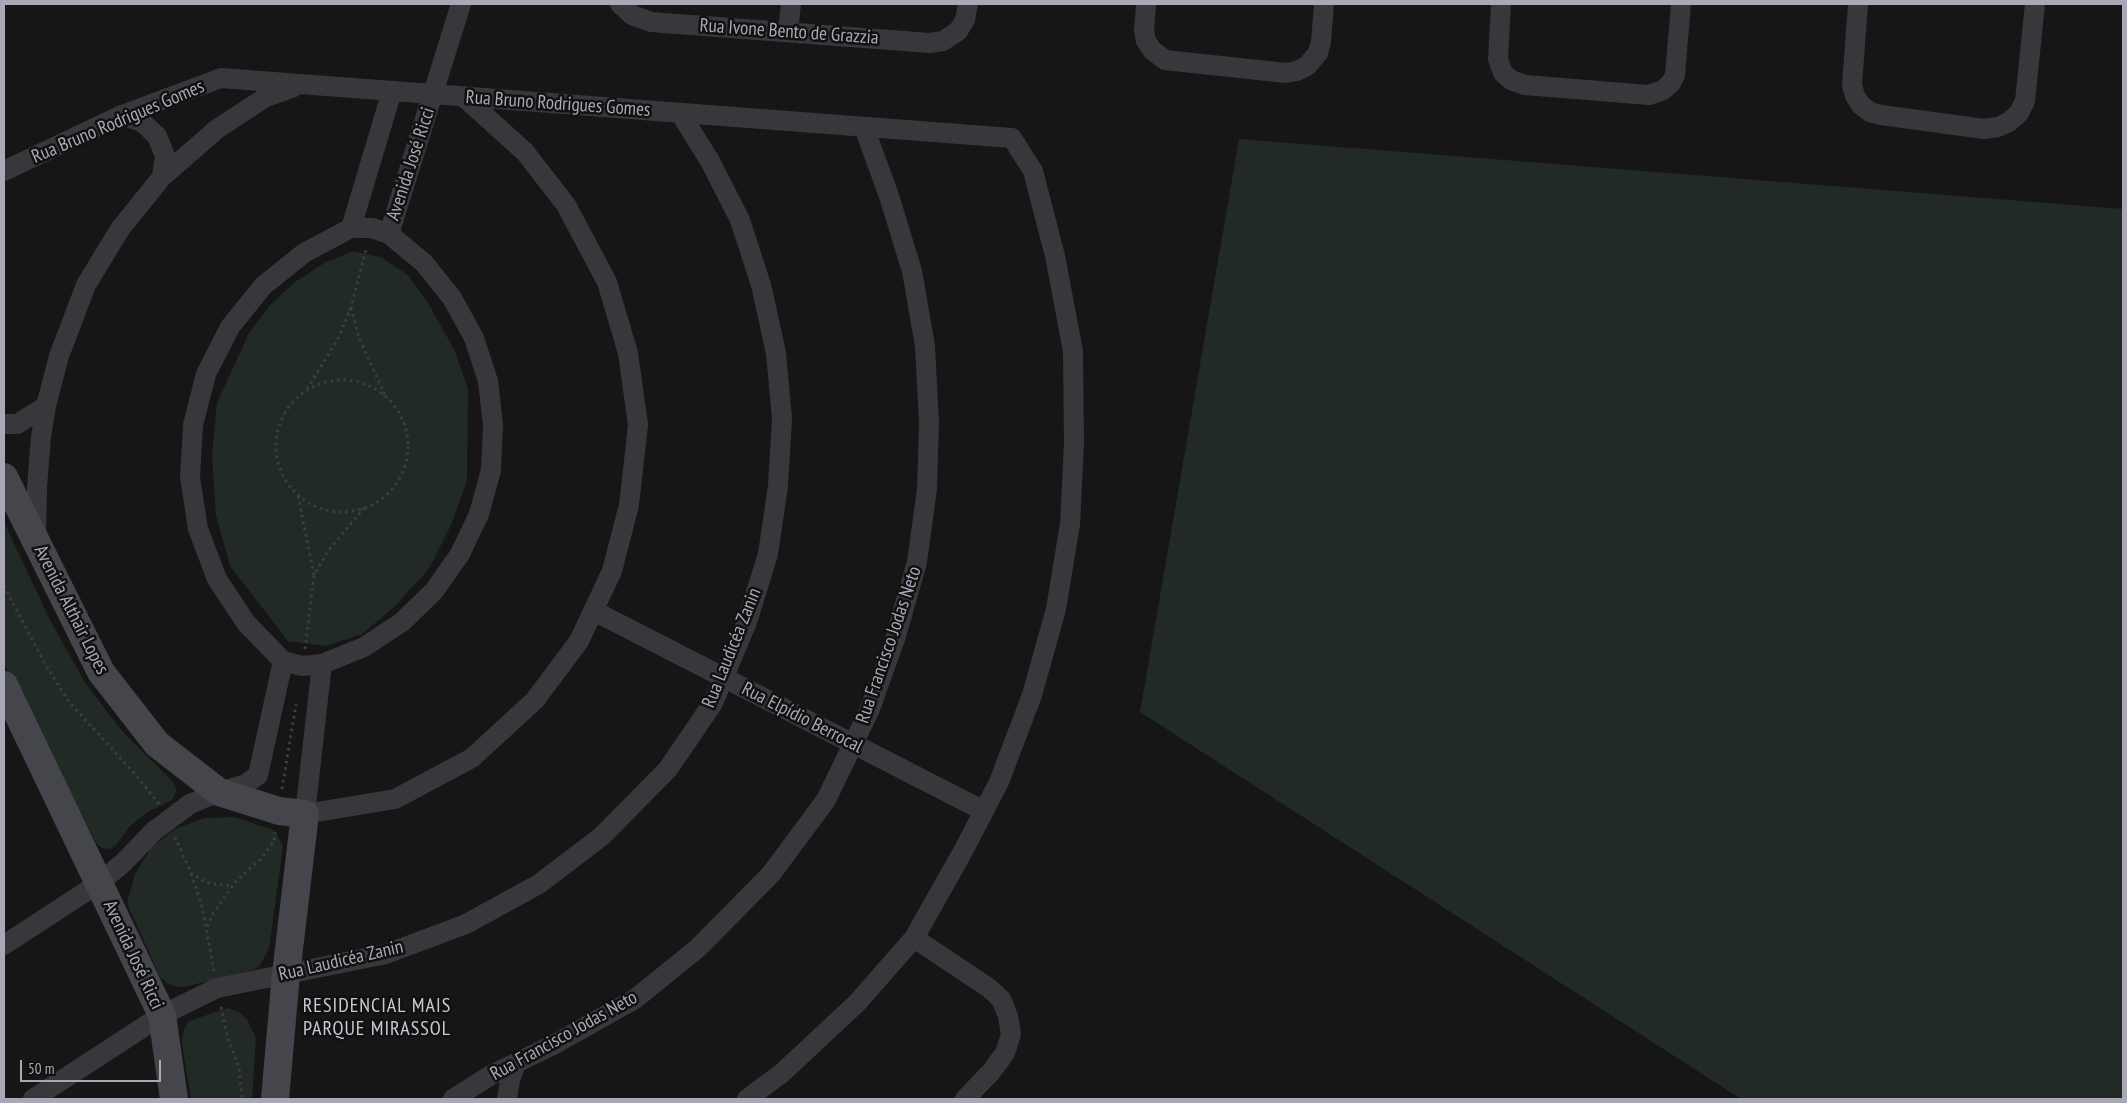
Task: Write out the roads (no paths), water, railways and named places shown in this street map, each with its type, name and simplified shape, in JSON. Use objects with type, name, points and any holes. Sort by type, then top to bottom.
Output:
[{"type":"street","name":"Avenida José Ricci","points":[[389,234],[461,4]]},
{"type":"street","points":[[788,32],[791,4]]},
{"type":"street","name":"Rua Ivone Bento de Grazzia","points":[[621,5],[632,15],[644,21],[930,43],[948,38],[958,31],[965,20],[968,4]]},
{"type":"street","points":[[1146,4],[1144,31],[1146,41],[1160,57],[1171,61],[1286,73],[1297,71],[1307,66],[1314,58],[1320,47],[1324,4]]},
{"type":"street","points":[[1501,4],[1497,54],[1504,73],[1511,80],[1525,85],[1644,95],[1654,94],[1663,90],[1674,79],[1681,4]]},
{"type":"street","points":[[1858,4],[1852,80],[1853,91],[1865,109],[1881,115],[1984,129],[1998,127],[2009,122],[2019,113],[2027,95],[2035,4]]},
{"type":"street","name":"Rua Bruno Rodrigues Gomes","points":[[4,171],[122,115],[220,78],[1012,138],[1033,171],[1055,256],[1073,351],[1074,444],[1070,524],[1056,609],[1032,695],[999,782],[984,811]]},
{"type":"street","points":[[36,543],[37,487],[41,437],[46,406],[59,356],[86,285],[120,229],[162,177],[217,129],[233,118],[266,97],[303,84]]},
{"type":"street","name":"Avenida José Ricci","points":[[174,1099],[162,1015],[99,883],[154,831],[190,804],[219,792],[246,784],[258,775],[303,663],[364,647],[402,622],[434,591],[460,554],[480,514],[491,470],[493,425],[488,381],[474,338],[452,298],[424,263],[389,234],[372,228],[351,228],[392,91]]},
{"type":"street","points":[[219,792],[292,812],[395,799],[472,758],[534,700],[579,641],[612,570],[629,505],[638,425],[628,353],[607,282],[566,205],[526,152],[464,97]]},
{"type":"street","name":"Rua Laudicéa Zanin","points":[[33,1099],[162,1015],[216,988],[386,954],[466,924],[539,884],[602,836],[668,769],[713,703],[747,622],[768,554],[778,486],[782,419],[776,353],[761,285],[740,220],[710,161],[680,113]]},
{"type":"street","points":[[122,115],[142,122],[157,136],[164,156],[162,177]]},
{"type":"street","name":"Rua Francisco Jodas Neto","points":[[453,1099],[491,1075],[553,1045],[635,999],[698,948],[771,874],[826,800],[870,709],[896,636],[917,562],[927,489],[929,423],[925,346],[912,272],[889,196],[864,127]]},
{"type":"street","points":[[274,1099],[286,974],[292,812],[303,663],[246,623],[217,579],[198,530],[190,477],[193,425],[206,374],[230,327],[263,286],[304,252],[351,228]]},
{"type":"street","points":[[4,424],[17,424],[46,406]]},
{"type":"street","name":"Avenida Althair Lopes","points":[[4,477],[101,672],[157,744],[219,792]]},
{"type":"street","name":"Rua Elpídio Berrocal","points":[[594,611],[984,811]]},
{"type":"street","points":[[4,685],[99,883],[4,945]]},
{"type":"street","points":[[747,1099],[782,1073],[858,1002],[914,938],[984,811]]},
{"type":"street","points":[[914,938],[989,988],[1001,999],[1008,1016],[1011,1034],[1005,1054],[965,1099]]},
{"type":"street","points":[[507,1099],[510,1080],[516,1063]]},
{"type":"district","name":"RESIDENCIAL MAIS PARQUE MIRASSOL","points":[[377,1018]]}]
